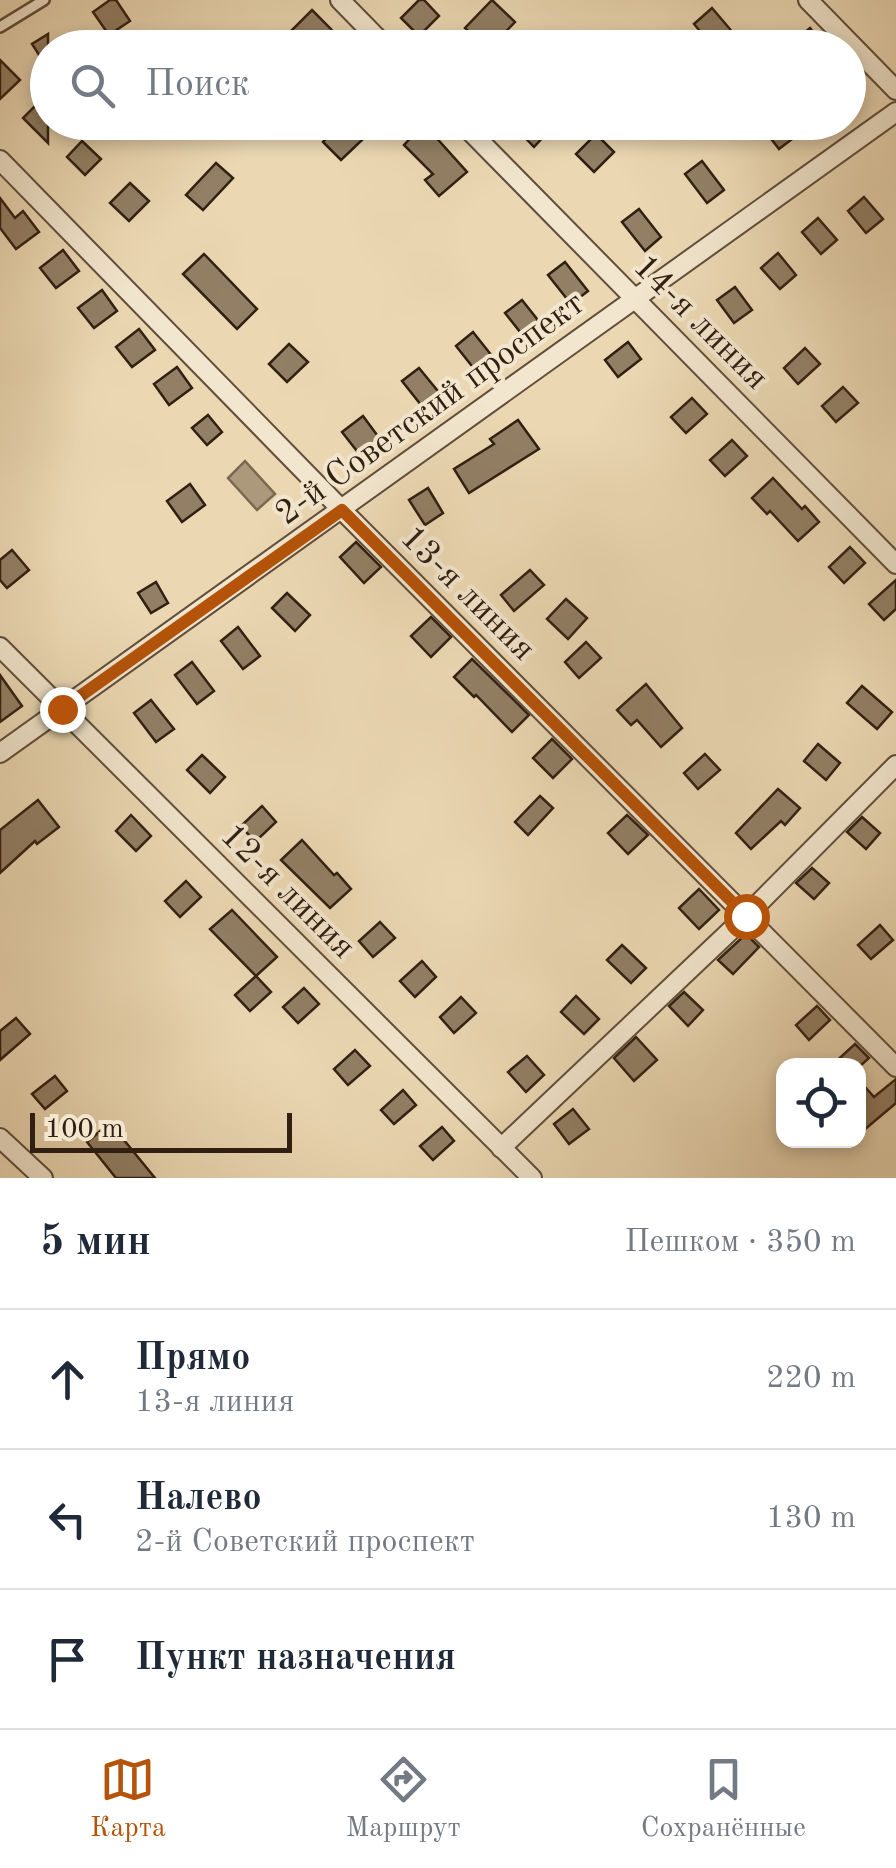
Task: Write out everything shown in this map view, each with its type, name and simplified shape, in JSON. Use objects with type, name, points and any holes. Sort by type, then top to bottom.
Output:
[{"type":"street","points":[[340,0],[369,30]]},
{"type":"street","points":[[808,0],[837,30]]},
{"type":"street","points":[[866,59],[896,90]]},
{"type":"street","name":"2-й Советский проспект","points":[[866,133],[896,112]]},
{"type":"street","name":"14-я линия","points":[[479,140],[896,564]]},
{"type":"street","name":"2-й Советский проспект","points":[[0,754],[857,140]]},
{"type":"street","name":"13-я линия","points":[[0,160],[896,1067]]},
{"type":"street","name":"12-я линия","points":[[0,647],[532,1178]]},
{"type":"street","points":[[502,1148],[746,916],[896,765]]},
{"type":"street","points":[[0,1138],[43,1178]]},
{"type":"lane","points":[[0,27],[44,0]]},
{"type":"shaded area","points":[[245,461],[275,494],[257,510],[228,478]]},
{"type":"building","points":[[116,0],[130,21],[116,30],[106,30],[93,12]]},
{"type":"building","points":[[419,0],[424,0],[439,16],[425,30],[413,30],[401,18]]},
{"type":"building","points":[[492,0],[515,22],[507,30],[465,28]]},
{"type":"building","points":[[712,8],[731,30],[699,30],[694,24]]},
{"type":"building","points":[[312,10],[331,30],[292,30]]},
{"type":"building","points":[[0,60],[20,80],[0,99]]},
{"type":"building","points":[[325,140],[362,140],[341,160]]},
{"type":"building","points":[[409,140],[438,140],[467,172],[439,196],[425,180],[433,174],[404,145]]},
{"type":"building","points":[[590,140],[602,140],[614,152],[594,172],[576,154]]},
{"type":"building","points":[[772,140],[791,140],[779,149]]},
{"type":"building","points":[[82,141],[101,159],[85,175],[67,157]]},
{"type":"building","points":[[702,161],[724,190],[707,203],[685,174]]},
{"type":"building","points":[[216,163],[233,178],[203,210],[186,195]]},
{"type":"building","points":[[130,183],[149,201],[129,221],[110,203]]},
{"type":"building","points":[[864,197],[883,219],[866,233],[848,211]]},
{"type":"building","points":[[0,198],[15,218],[23,211],[39,232],[16,249],[0,228]]},
{"type":"building","points":[[639,209],[661,237],[645,251],[622,222]]},
{"type":"building","points":[[818,218],[837,240],[821,254],[802,232]]},
{"type":"building","points":[[63,250],[79,271],[56,288],[40,268]]},
{"type":"building","points":[[778,253],[796,275],[780,289],[761,268]]},
{"type":"building","points":[[204,254],[257,309],[237,329],[183,274]]},
{"type":"building","points":[[565,262],[588,291],[571,304],[548,275]]},
{"type":"building","points":[[735,287],[752,310],[734,323],[717,300]]},
{"type":"building","points":[[102,290],[117,311],[94,328],[78,308]]},
{"type":"building","points":[[522,300],[545,329],[528,342],[505,313]]},
{"type":"building","points":[[139,329],[155,350],[132,367],[116,347]]},
{"type":"building","points":[[473,332],[496,361],[479,375],[456,346]]},
{"type":"building","points":[[628,342],[641,359],[618,377],[605,360]]},
{"type":"building","points":[[289,344],[308,362],[287,382],[269,364]]},
{"type":"building","points":[[805,348],[820,364],[798,384],[784,368]]},
{"type":"building","points":[[177,367],[192,388],[169,405],[154,384]]},
{"type":"building","points":[[419,368],[442,396],[425,410],[402,381]]},
{"type":"building","points":[[843,387],[858,403],[836,422],[822,406]]},
{"type":"building","points":[[692,398],[707,414],[686,433],[671,417]]},
{"type":"building","points":[[208,415],[222,432],[207,445],[192,428]]},
{"type":"building","points":[[363,416],[380,439],[360,455],[342,432]]},
{"type":"building","points":[[518,420],[539,449],[469,493],[454,469],[494,444],[490,439]]},
{"type":"building","points":[[732,440],[747,456],[725,476],[710,460]]},
{"type":"building","points":[[773,478],[819,522],[798,541],[752,498]]},
{"type":"building","points":[[190,484],[205,505],[182,522],[167,501]]},
{"type":"building","points":[[428,488],[443,513],[425,525],[409,500]]},
{"type":"building","points":[[356,542],[381,567],[364,583],[340,557]]},
{"type":"building","points":[[850,547],[865,563],[844,583],[829,567]]},
{"type":"building","points":[[12,550],[29,570],[7,588],[0,580],[0,560]]},
{"type":"building","points":[[530,570],[544,585],[514,611],[501,595]]},
{"type":"building","points":[[896,580],[896,609],[884,620],[869,604]]},
{"type":"building","points":[[156,582],[168,603],[151,613],[138,593]]},
{"type":"building","points":[[287,593],[310,615],[295,631],[272,608]]},
{"type":"building","points":[[566,599],[587,618],[568,639],[547,619]]},
{"type":"building","points":[[431,617],[451,637],[431,657],[411,636]]},
{"type":"building","points":[[238,627],[260,656],[243,669],[221,641]]},
{"type":"building","points":[[586,642],[601,658],[579,678],[565,662]]},
{"type":"building","points":[[472,659],[529,715],[512,732],[454,677]]},
{"type":"building","points":[[192,662],[214,691],[197,704],[175,675]]},
{"type":"building","points":[[0,675],[22,706],[0,722]]},
{"type":"building","points":[[646,684],[682,728],[661,747],[637,720],[631,725],[617,710]]},
{"type":"building","points":[[862,686],[892,712],[877,729],[847,703]]},
{"type":"building","points":[[151,700],[174,729],[156,742],[134,713]]},
{"type":"building","points":[[552,739],[572,759],[553,778],[533,758]]},
{"type":"building","points":[[818,744],[840,763],[826,780],[804,761]]},
{"type":"building","points":[[705,754],[720,770],[698,789],[684,773]]},
{"type":"building","points":[[202,755],[225,777],[210,793],[187,770]]},
{"type":"building","points":[[778,789],[800,808],[785,825],[781,821],[751,849],[736,833]]},
{"type":"building","points":[[540,796],[553,808],[528,835],[515,822]]},
{"type":"building","points":[[38,800],[59,827],[37,844],[35,841],[0,873],[0,830]]},
{"type":"building","points":[[262,806],[276,822],[255,842],[241,826]]},
{"type":"building","points":[[131,815],[151,836],[136,851],[116,831]]},
{"type":"building","points":[[627,815],[648,835],[628,854],[608,833]]},
{"type":"building","points":[[862,817],[880,833],[866,849],[847,832]]},
{"type":"building","points":[[302,840],[351,889],[330,908],[281,860]]},
{"type":"building","points":[[812,868],[829,883],[814,899],[796,883]]},
{"type":"building","points":[[186,881],[201,897],[180,917],[165,901]]},
{"type":"building","points":[[699,889],[719,910],[699,929],[679,908]]},
{"type":"building","points":[[232,910],[277,957],[256,976],[210,929]]},
{"type":"building","points":[[380,922],[395,938],[373,957],[359,941]]},
{"type":"building","points":[[880,925],[893,940],[871,959],[858,945]]},
{"type":"building","points":[[746,934],[759,947],[733,974],[718,960]]},
{"type":"building","points":[[622,945],[646,968],[631,983],[607,960]]},
{"type":"building","points":[[422,961],[436,977],[415,997],[400,981]]},
{"type":"building","points":[[256,976],[271,992],[250,1011],[235,995]]},
{"type":"building","points":[[304,988],[319,1004],[298,1023],[283,1007]]},
{"type":"building","points":[[684,992],[703,1010],[688,1026],[669,1006]]},
{"type":"building","points":[[576,996],[599,1019],[584,1034],[561,1012]]},
{"type":"building","points":[[461,997],[476,1013],[454,1033],[440,1017]]},
{"type":"building","points":[[817,1006],[830,1020],[809,1040],[796,1025]]},
{"type":"building","points":[[16,1018],[30,1034],[0,1060],[0,1031]]},
{"type":"building","points":[[636,1037],[657,1060],[634,1081],[614,1058]]},
{"type":"building","points":[[855,1044],[869,1058],[866,1061],[840,1058]]},
{"type":"building","points":[[355,1050],[370,1066],[348,1085],[334,1069]]},
{"type":"building","points":[[527,1056],[544,1075],[526,1092],[508,1072]]},
{"type":"building","points":[[55,1076],[67,1091],[45,1109],[32,1094]]},
{"type":"building","points":[[896,1079],[896,1103],[866,1128],[866,1088],[874,1097]]},
{"type":"building","points":[[403,1090],[416,1105],[394,1124],[381,1110]]},
{"type":"building","points":[[573,1109],[589,1129],[569,1144],[554,1124]]},
{"type":"building","points":[[110,1123],[155,1178],[116,1178],[87,1142]]},
{"type":"building","points":[[442,1127],[454,1141],[433,1160],[420,1146]]},
{"type":"route","points":[[62,709],[342,510],[746,916]]}]
